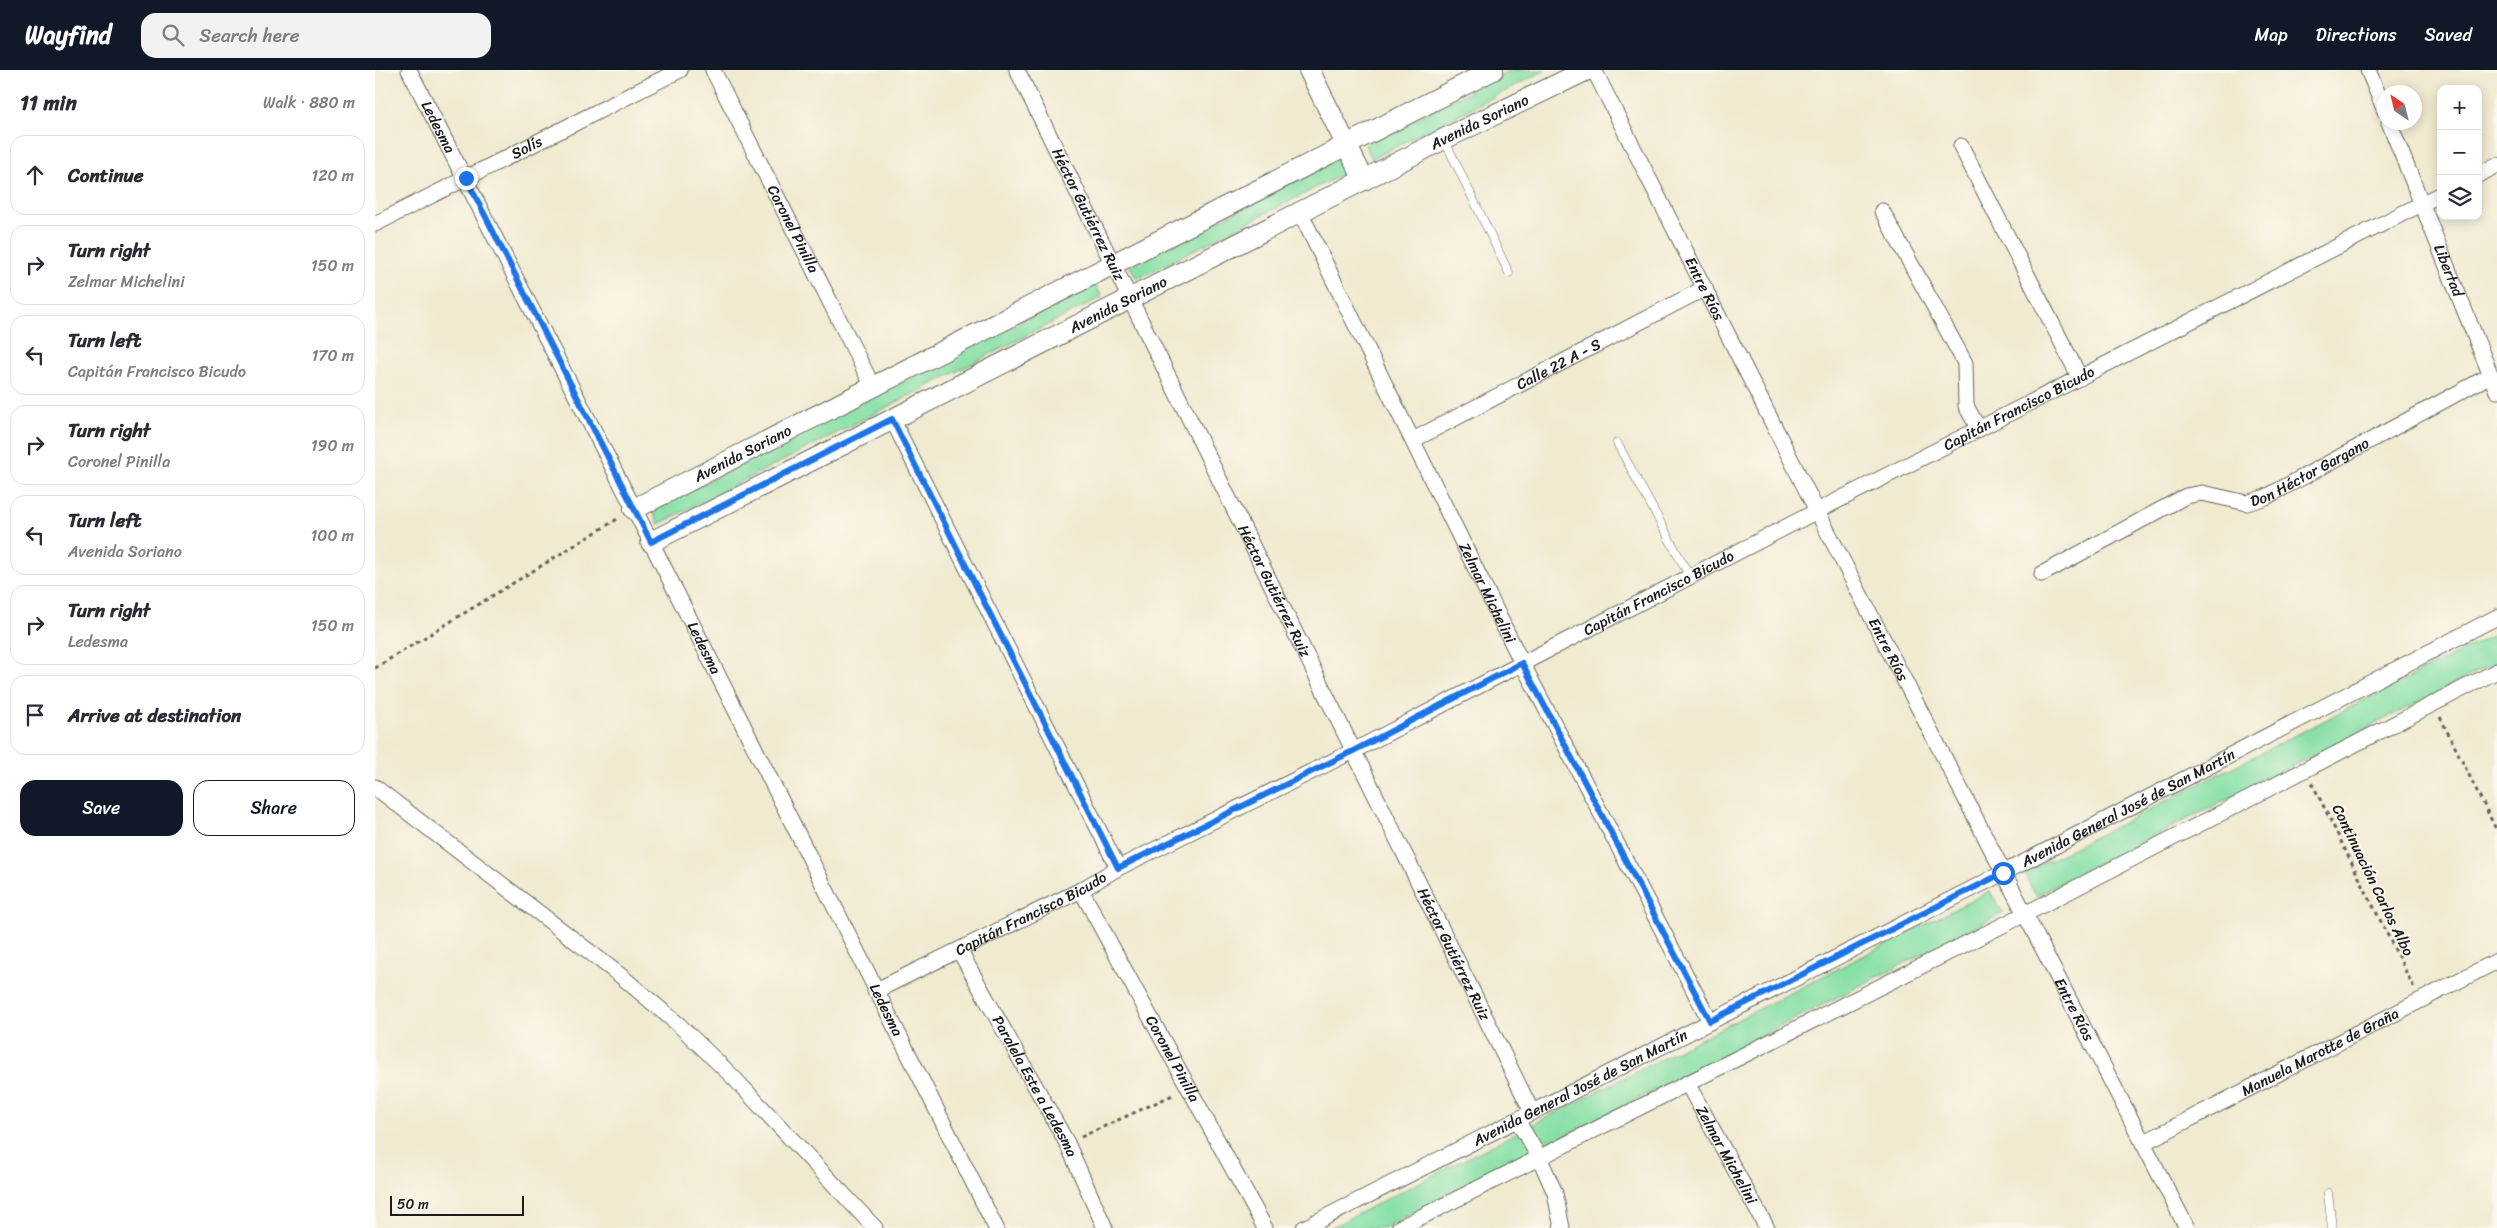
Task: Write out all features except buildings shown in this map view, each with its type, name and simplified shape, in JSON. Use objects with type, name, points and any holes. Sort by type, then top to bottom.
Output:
[{"type":"street","name":"Ledesma","points":[[409,70],[651,542],[875,991],[996,1228]]},
{"type":"street","name":"Solís","points":[[375,224],[680,70]]},
{"type":"street","name":"Coronel Pinilla","points":[[713,70],[873,387]]},
{"type":"street","name":"Héctor Gutiérrez Ruiz","points":[[1017,70],[1129,300],[1532,1112]]},
{"type":"street","points":[[1309,70],[1364,180]]},
{"type":"street","name":"Avenida Soriano","points":[[634,509],[1493,70]]},
{"type":"street","name":"Avenida Soriano","points":[[651,542],[1301,214],[1445,139],[1587,70]]},
{"type":"street","name":"Entre Ríos","points":[[1594,70],[1817,511],[2187,1228]]},
{"type":"street","points":[[2369,70],[2377,90]]},
{"type":"street","name":"Libertad","points":[[2392,130],[2497,391]]},
{"type":"street","points":[[1961,146],[2080,378]]},
{"type":"street","points":[[2482,173],[2497,165]]},
{"type":"street","name":"Capitán Francisco Bicudo","points":[[875,991],[1081,890],[1118,868],[1353,751],[1817,511],[2437,196]]},
{"type":"street","points":[[1882,211],[1965,363],[1966,406],[1979,429]]},
{"type":"street","name":"Zelmar Michelini","points":[[1301,214],[1522,663],[1710,1021]]},
{"type":"street","name":"Calle 22 A - S","points":[[1413,440],[1705,288]]},
{"type":"street","name":"Don Héctor Gargano","points":[[2042,574],[2186,496],[2202,493],[2247,502],[2266,497],[2491,374]]},
{"type":"street","points":[[892,419],[1118,868]]},
{"type":"street","name":"Avenida General José de San Martín","points":[[1304,1228],[2003,873],[2497,617]]},
{"type":"street","points":[[1399,1228],[2025,914],[2497,671]]},
{"type":"street","points":[[375,787],[621,976],[679,1025],[732,1076],[875,1228]]},
{"type":"street","name":"Coronel Pinilla","points":[[1081,890],[1265,1228]]},
{"type":"street","name":"Paralela Este a Ledesma","points":[[959,950],[1067,1144],[1105,1228]]},
{"type":"street","name":"Manuela Marotte de Graña","points":[[2143,1143],[2497,961]]},
{"type":"street","name":"Zelmar Michelini","points":[[1687,1083],[1767,1228]]},
{"type":"street","points":[[1517,1120],[1539,1157],[1555,1193],[1562,1228]]},
{"type":"lane","points":[[1445,139],[1509,273]]},
{"type":"lane","points":[[1617,443],[1690,577]]},
{"type":"lane","points":[[2328,1193],[2332,1228]]},
{"type":"path","points":[[375,668],[634,509]]},
{"type":"path","points":[[2433,703],[2497,831]]},
{"type":"path","name":"Continuación Carlos Albo","points":[[2305,769],[2420,1000]]},
{"type":"path","points":[[1067,1144],[1189,1088]]},
{"type":"green space","points":[[1511,70],[1546,70],[1372,159],[1365,145]]},
{"type":"green space","points":[[1340,158],[1347,172],[1137,279],[1130,266]]},
{"type":"green space","points":[[1095,284],[1102,297],[659,524],[652,510]]},
{"type":"green space","points":[[2497,633],[2497,662],[2036,896],[2024,873]]},
{"type":"green space","points":[[1990,891],[2003,913],[1384,1228],[1330,1228]]},
{"type":"route","points":[[466,178],[651,542],[892,419],[1118,868],[1353,751],[1522,663],[1710,1021],[2003,873]]}]
